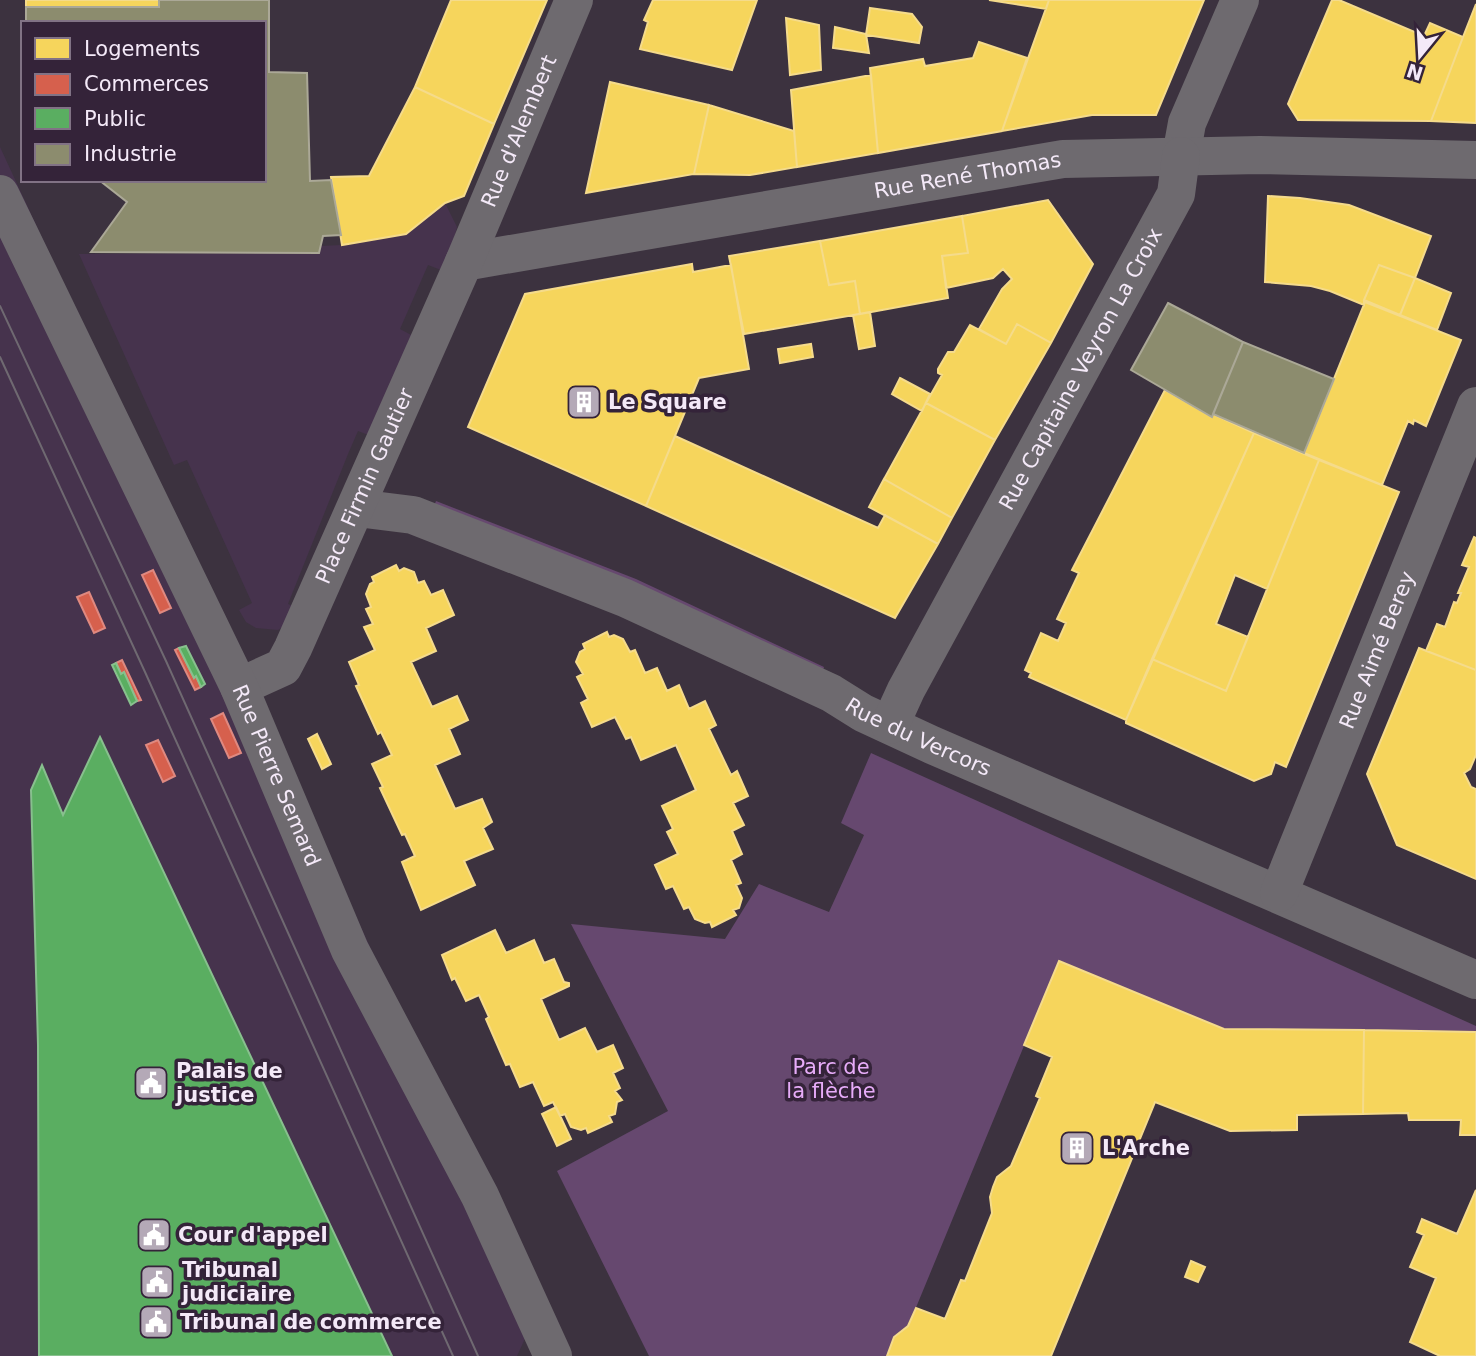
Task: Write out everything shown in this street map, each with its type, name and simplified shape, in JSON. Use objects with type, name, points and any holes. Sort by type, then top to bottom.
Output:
[{"type":"street","name":"Rue d'Alembert","points":[[464,262],[574,0]]},
{"type":"street","name":"Rue Capitaine Veyron La Croix","points":[[890,725],[906,690],[1176,194],[1187,123],[1240,0]]},
{"type":"street","name":"Rue René Thomas","points":[[464,262],[1062,159],[1273,155],[1476,160]]},
{"type":"street","name":"Rue Pierre Semard","points":[[0,194],[239,687],[350,950],[480,1196],[553,1356]]},
{"type":"street","name":"Place Firmin Gautier","points":[[239,687],[283,667],[357,508],[464,262]]},
{"type":"street","name":"Rue Aimé Berey","points":[[1279,893],[1476,406]]},
{"type":"street","name":"Rue du Vercors","points":[[357,508],[413,515],[625,598],[831,693],[863,713],[1476,979]]},
{"type":"shaded area","points":[[0,147],[538,1310],[517,1356],[0,1356]]},
{"type":"shaded area","points":[[445,203],[457,227],[453,243],[441,270],[428,265],[400,329],[413,336],[371,436],[358,431],[348,454],[288,604],[300,609],[288,624],[278,630],[256,628],[246,622],[239,610],[252,603],[187,460],[174,465],[79,254],[319,253],[320,246],[406,234]]},
{"type":"green space","points":[[436,501],[636,579],[824,667],[821,676],[433,509]]},
{"type":"green space","name":"Parc de la flèche","points":[[871,753],[1476,1026],[1476,1032],[1224,1029],[1059,961],[896,1356],[649,1356],[557,1171],[668,1111],[571,924],[725,939],[759,884],[829,912],[864,835],[841,823]]},
{"type":"building: Logements","points":[[26,0],[159,0],[159,7],[26,7]]},
{"type":"building: Logements","points":[[451,0],[547,0],[494,124],[415,87]]},
{"type":"building: Logements","points":[[653,0],[757,0],[732,70],[640,49],[648,22],[644,20]]},
{"type":"building: Logements","points":[[989,0],[1049,0],[1046,9]]},
{"type":"building: Logements","points":[[1049,0],[1204,0],[1156,115],[1092,115],[1002,131]]},
{"type":"building: Logements","points":[[1332,0],[1339,0],[1424,36],[1430,23],[1463,37],[1431,121],[1298,120],[1288,104]]},
{"type":"building: Logements","points":[[1476,4],[1476,123],[1431,121],[1463,37]]},
{"type":"building: Logements","points":[[870,8],[912,14],[922,27],[919,43],[866,35]]},
{"type":"building: Logements","points":[[786,18],[819,25],[821,70],[790,75]]},
{"type":"building: Logements","points":[[835,27],[866,34],[869,53],[833,48]]},
{"type":"building: Logements","points":[[979,42],[1027,58],[1002,131],[878,153],[870,68],[923,59],[925,66],[973,58]]},
{"type":"building: Logements","points":[[871,75],[878,153],[797,167],[791,90]]},
{"type":"building: Logements","points":[[610,82],[709,105],[694,174],[586,193]]},
{"type":"building: Logements","points":[[415,87],[494,124],[464,196],[445,203],[406,234],[342,245],[331,177],[369,176]]},
{"type":"building: Logements","points":[[709,105],[794,131],[797,167],[750,175],[694,174]]},
{"type":"building: Logements","points":[[1268,196],[1349,205],[1431,236],[1415,278],[1379,265],[1364,305],[1311,286],[1265,282]]},
{"type":"building: Logements","points":[[1048,200],[1093,264],[1051,343],[1017,324],[1006,344],[979,329],[1002,289],[1012,279],[1003,269],[993,278],[946,288],[942,256],[968,253],[962,216]]},
{"type":"building: Logements","points":[[962,216],[968,253],[942,256],[948,298],[860,314],[855,281],[829,285],[820,241]]},
{"type":"building: Logements","points":[[820,241],[829,285],[855,281],[860,314],[744,334],[729,256]]},
{"type":"building: Logements","name":"Le Square","points":[[692,264],[693,272],[731,265],[749,369],[699,378],[646,506],[468,427],[525,294]]},
{"type":"building: Logements","points":[[1379,265],[1415,278],[1400,315],[1364,300]]},
{"type":"building: Logements","points":[[1415,278],[1451,293],[1437,330],[1400,315]]},
{"type":"building: Logements","points":[[1365,302],[1461,340],[1426,426],[1414,420],[1413,424],[1408,421],[1382,485],[1304,453]]},
{"type":"building: Logements","points":[[870,312],[875,346],[859,349],[853,315]]},
{"type":"building: Logements","points":[[1017,324],[1051,343],[995,440],[926,403],[942,375],[938,373],[938,369],[948,352],[954,352],[970,325],[1006,344]]},
{"type":"building: Logements","points":[[811,344],[813,357],[780,363],[778,349]]},
{"type":"building: Logements","points":[[900,378],[930,394],[922,411],[892,394]]},
{"type":"building: Logements","points":[[1165,390],[1212,417],[1213,414],[1254,433],[1126,720],[1029,677],[1031,673],[1025,670],[1041,633],[1058,641],[1066,623],[1057,619],[1079,573],[1072,570]]},
{"type":"building: Logements","points":[[926,403],[995,440],[952,518],[884,479]]},
{"type":"building: Logements","points":[[1254,433],[1319,460],[1267,589],[1235,575],[1216,624],[1248,637],[1226,691],[1152,659]]},
{"type":"building: Logements","points":[[675,436],[878,528],[885,515],[938,544],[895,618],[646,506]]},
{"type":"building: Logements","points":[[1319,460],[1399,492],[1286,767],[1275,762],[1271,774],[1254,781],[1126,723],[1126,720],[1152,659],[1226,691]]},
{"type":"building: Logements","points":[[884,479],[952,518],[938,544],[869,507]]},
{"type":"building: Logements","points":[[1474,537],[1476,670],[1426,651],[1437,624],[1445,627],[1454,602],[1457,603],[1461,593],[1458,593],[1469,567],[1462,565]]},
{"type":"building: Logements","points":[[396,565],[399,571],[404,568],[414,572],[418,583],[424,581],[431,595],[443,590],[454,615],[426,628],[436,651],[411,662],[432,707],[457,696],[468,720],[449,729],[460,754],[435,765],[455,809],[482,799],[492,822],[483,828],[493,849],[464,861],[475,885],[421,910],[402,862],[415,856],[380,788],[383,787],[372,764],[392,755],[381,732],[378,734],[356,686],[359,685],[349,662],[375,650],[364,627],[373,624],[366,609],[371,607],[366,594],[370,584],[374,582],[372,577]]},
{"type":"building: Logements","points":[[607,632],[609,637],[614,635],[623,639],[630,652],[635,650],[645,673],[657,668],[667,691],[679,685],[689,709],[705,701],[716,725],[709,729],[731,775],[737,771],[748,796],[733,803],[744,825],[732,831],[742,854],[731,860],[741,883],[736,885],[742,898],[739,908],[733,910],[736,915],[712,927],[710,922],[695,919],[689,907],[684,909],[673,886],[666,889],[655,865],[678,854],[667,832],[673,829],[662,806],[696,790],[676,745],[641,760],[631,737],[626,739],[615,717],[592,727],[581,703],[588,699],[577,677],[583,674],[576,662],[580,652],[585,649],[583,644]]},
{"type":"building: Logements","points":[[1419,648],[1476,670],[1476,755],[1470,769],[1464,773],[1471,787],[1476,789],[1476,879],[1397,845],[1367,774]]},
{"type":"building: Logements","points":[[317,734],[331,764],[322,769],[308,739]]},
{"type":"building: Logements","points":[[495,930],[506,953],[534,940],[544,963],[554,959],[564,982],[569,983],[569,986],[541,999],[559,1040],[585,1028],[597,1052],[613,1045],[623,1068],[613,1073],[620,1088],[615,1091],[622,1100],[617,1102],[615,1114],[609,1116],[612,1122],[588,1133],[586,1128],[581,1130],[571,1127],[565,1114],[560,1116],[553,1102],[544,1106],[533,1082],[520,1087],[510,1064],[506,1065],[486,1019],[489,1017],[479,995],[466,1001],[455,978],[452,980],[442,955]]},
{"type":"building: Logements","name":"L'Arche","points":[[1059,961],[1224,1029],[1364,1030],[1363,1114],[1297,1115],[1297,1130],[1230,1131],[1155,1102],[1051,1356],[887,1356],[894,1337],[908,1326],[916,1308],[945,1319],[961,1280],[965,1281],[992,1213],[990,1197],[997,1177],[1011,1166],[1040,1098],[1036,1096],[1052,1057],[1024,1045]]},
{"type":"building: Logements","points":[[1364,1030],[1476,1032],[1476,1135],[1460,1135],[1461,1120],[1409,1120],[1408,1113],[1363,1114]]},
{"type":"building: Logements","points":[[556,1107],[571,1139],[557,1146],[542,1114]]},
{"type":"building: Logements","points":[[1476,1190],[1476,1356],[1440,1356],[1410,1342],[1436,1278],[1410,1267],[1424,1235],[1417,1232],[1422,1219],[1457,1234]]},
{"type":"building: Logements","points":[[1191,1261],[1205,1267],[1198,1282],[1185,1277]]},
{"type":"building: Commerces","points":[[153,570],[171,608],[160,613],[142,575]]},
{"type":"building: Commerces","points":[[89,592],[105,628],[94,633],[77,597]]},
{"type":"building: Commerces","points":[[179,648],[201,687],[195,690],[175,650]]},
{"type":"building: Commerces","points":[[122,660],[141,700],[137,701],[124,672],[121,674],[116,663]]},
{"type":"building: Commerces","points":[[223,713],[241,753],[229,758],[211,719]]},
{"type":"building: Commerces","points":[[158,740],[175,776],[163,782],[146,745]]},
{"type":"building: Public","points":[[186,646],[205,684],[201,687],[179,648]]},
{"type":"building: Public","points":[[116,663],[121,674],[124,672],[137,701],[131,705],[112,665]]},
{"type":"building: Public","name":"Palais de justice","points":[[100,737],[392,1356],[39,1356],[38,1045],[31,790],[42,765],[63,815]]},
{"type":"building: Industrie","points":[[159,0],[269,0],[269,72],[307,73],[310,181],[331,180],[341,235],[323,236],[319,253],[91,252],[127,202],[102,182],[266,182],[266,21],[26,21],[26,7],[159,7]]},
{"type":"building: Industrie","points":[[1168,303],[1243,342],[1212,417],[1131,370]]},
{"type":"building: Industrie","points":[[1243,342],[1334,379],[1304,453],[1213,414]]},
{"type":"tram line","points":[[0,306],[166,661],[478,1356]]},
{"type":"tram line","points":[[0,357],[453,1356]]},
{"type":"place","name":"Le Square","points":[[584,402]]},
{"type":"place","name":"Palais de justice","points":[[151,1083]]},
{"type":"place","name":"L'Arche","points":[[1077,1148]]},
{"type":"place","name":"Cour d'appel","points":[[154,1235]]},
{"type":"place","name":"Tribunal judiciaire","points":[[157,1282]]},
{"type":"place","name":"Tribunal de commerce","points":[[156,1322]]}]
